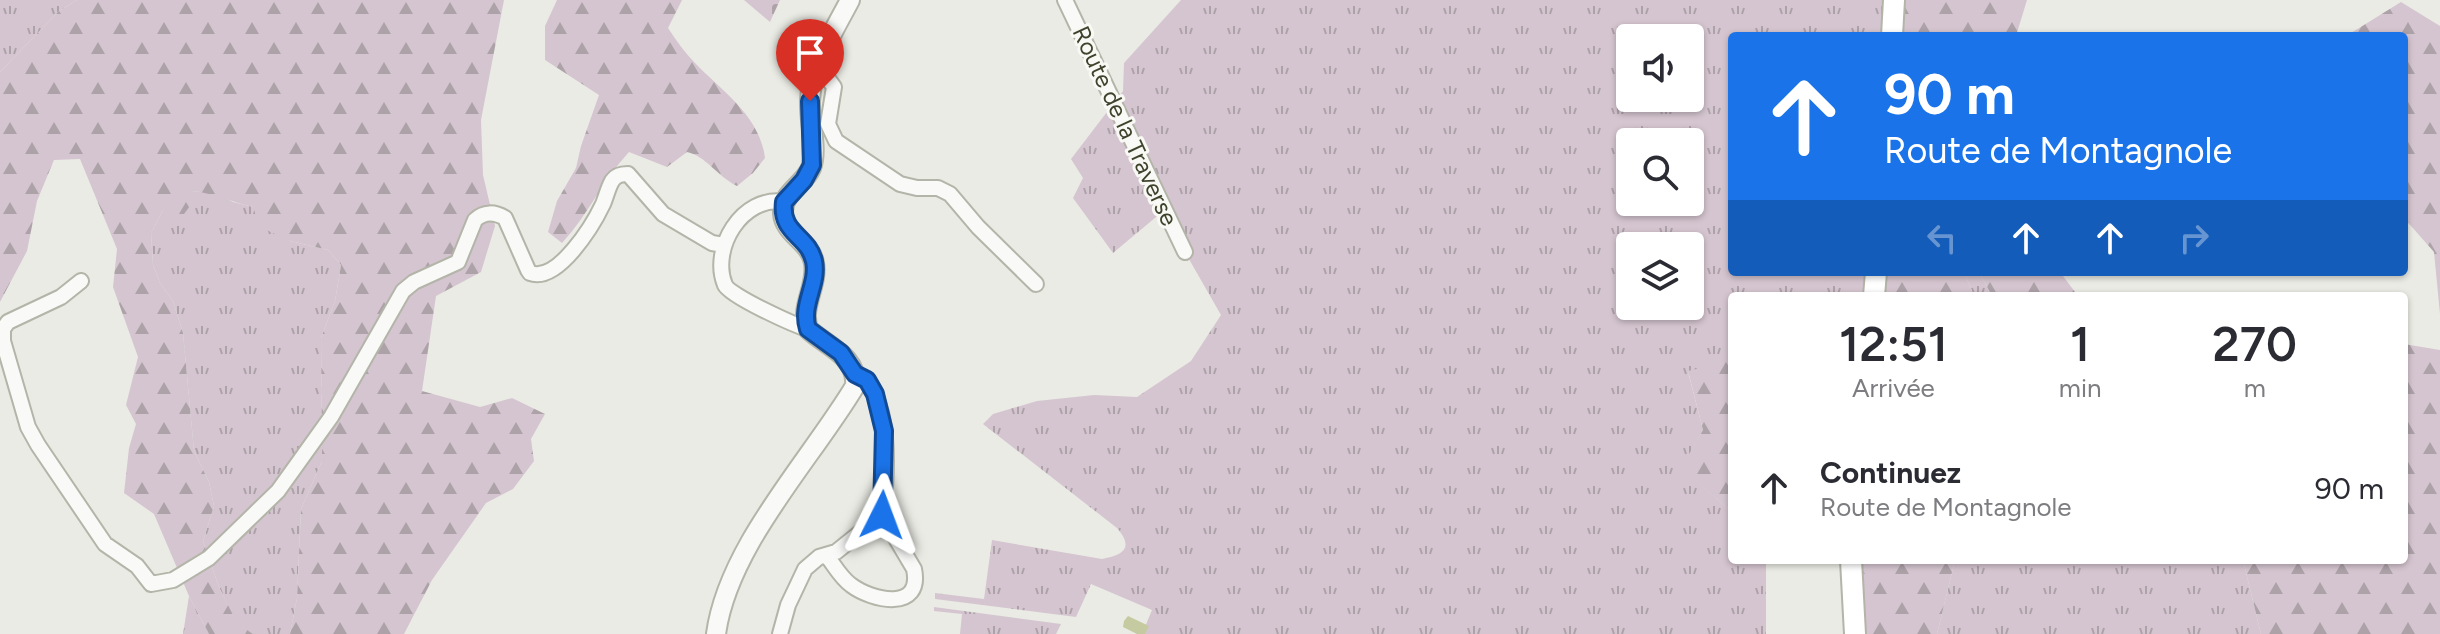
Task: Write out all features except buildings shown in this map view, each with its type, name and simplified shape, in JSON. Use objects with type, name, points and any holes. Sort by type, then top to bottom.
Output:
[{"type":"main road","points":[[1892,32],[1894,0]]},
{"type":"main road","points":[[1851,564],[1855,634]]},
{"type":"street","points":[[808,329],[805,310],[814,264],[808,248],[784,220],[784,202],[804,180],[812,165],[810,101],[813,80],[850,0]]},
{"type":"street","name":"Route de la Traverse","points":[[1065,0],[1185,252]]},
{"type":"street","points":[[818,70],[834,87],[828,124],[836,141],[900,184],[938,188],[950,194],[978,227],[1036,284]]},
{"type":"street","points":[[81,281],[61,297],[8,322],[3,329],[3,341],[28,427],[38,445],[105,544],[137,566],[151,584],[157,585],[183,575],[209,558],[278,491],[331,417],[403,291],[414,282],[458,262],[479,216],[493,213],[505,218],[528,270],[535,276],[539,275],[555,267],[575,248],[600,209],[612,180],[621,174],[628,174],[663,214],[712,243],[724,245]]},
{"type":"street","points":[[784,202],[769,202],[743,215],[724,245],[724,277],[728,290],[794,325],[808,329],[841,353],[855,374],[867,380],[872,387],[884,423],[882,515],[914,569],[916,579],[910,594],[900,599],[869,596],[848,583],[827,556]]},
{"type":"street","points":[[716,634],[720,609],[733,576],[804,458],[853,390],[855,374]]},
{"type":"street","points":[[780,634],[788,605],[811,562],[836,552],[882,515]]},
{"type":"green space","points":[[0,0],[77,0],[58,12],[0,72]]},
{"type":"green space","points":[[77,0],[504,0],[481,120],[483,175],[495,226],[481,272],[436,296],[422,391],[480,407],[512,398],[545,414],[531,439],[534,461],[513,489],[486,503],[432,580],[404,634],[290,634],[297,598],[301,509],[322,461],[321,338],[335,301],[341,265],[328,250],[290,241],[260,227],[253,207],[192,191],[190,206],[181,218],[163,210],[151,233],[153,265],[160,283],[173,301],[183,333],[194,451],[209,482],[214,506],[203,541],[219,587],[237,623],[253,634],[209,634],[154,514],[124,493],[129,448],[136,424],[126,405],[138,357],[113,287],[117,249],[80,159],[54,160],[37,201],[27,251],[0,302],[0,72],[58,12]]},
{"type":"green space","points":[[557,0],[682,0],[668,28],[688,55],[738,105],[756,129],[765,158],[753,173],[737,186],[694,154],[687,152],[667,167],[629,152],[562,243],[548,232],[557,201],[576,168],[599,95],[545,60],[545,26]]},
{"type":"green space","points":[[744,0],[780,0],[770,22]]},
{"type":"green space","points":[[1181,0],[1900,0],[1896,32],[1728,32],[1728,276],[1870,276],[1868,292],[1728,292],[1728,362],[1688,372],[1703,430],[1682,468],[1728,508],[1728,564],[1766,564],[1766,634],[1142,634],[1152,610],[1091,584],[1076,617],[935,599],[935,593],[984,599],[992,540],[1102,559],[1121,553],[1126,546],[1117,528],[983,424],[993,414],[1037,401],[1094,395],[1137,397],[1191,361],[1221,315],[1162,212],[1113,253],[1073,198],[1083,178],[1071,159],[1123,91],[1124,63]]},
{"type":"green space","points":[[1900,0],[2027,0],[2017,32],[1896,32]]},
{"type":"green space","points":[[2401,2],[2440,26],[2440,314],[2434,252],[2408,223],[2408,32],[2353,32]]},
{"type":"green space","points":[[191,191],[216,193],[233,202],[253,207],[290,241],[328,250],[341,265],[335,301],[321,338],[322,461],[301,509],[297,598],[290,634],[253,634],[237,624],[219,587],[203,541],[214,506],[209,482],[194,451],[183,333],[173,301],[160,283],[153,265],[151,233],[163,210]]},
{"type":"green space","points":[[1870,276],[1966,276],[1972,292],[1868,292]]},
{"type":"green space","points":[[1966,276],[1981,276],[1990,292],[1972,292]]},
{"type":"green space","points":[[1981,276],[2063,276],[2075,292],[1990,292]]},
{"type":"green space","points":[[2408,345],[2440,350],[2440,634],[2261,634],[2244,564],[2408,564]]},
{"type":"green space","points":[[1728,361],[1728,509],[1681,468],[1703,430],[1688,371]]},
{"type":"green space","points":[[1853,564],[1954,564],[1937,634],[1859,634]]},
{"type":"green space","points":[[1954,564],[2244,564],[2261,634],[1937,634]]},
{"type":"green space","points":[[189,596],[209,634],[183,634]]},
{"type":"green space","points":[[934,607],[1061,624],[1056,634],[960,634],[962,614],[934,611]]},
{"type":"shaded area","points":[[1128,616],[1149,626],[1145,634],[1137,634],[1123,627]]},
{"type":"route","points":[[810,101],[812,165],[804,180],[784,202],[784,220],[808,248],[814,264],[815,273],[805,310],[808,329],[841,353],[855,374],[867,380],[879,403],[884,423],[882,515]]}]
